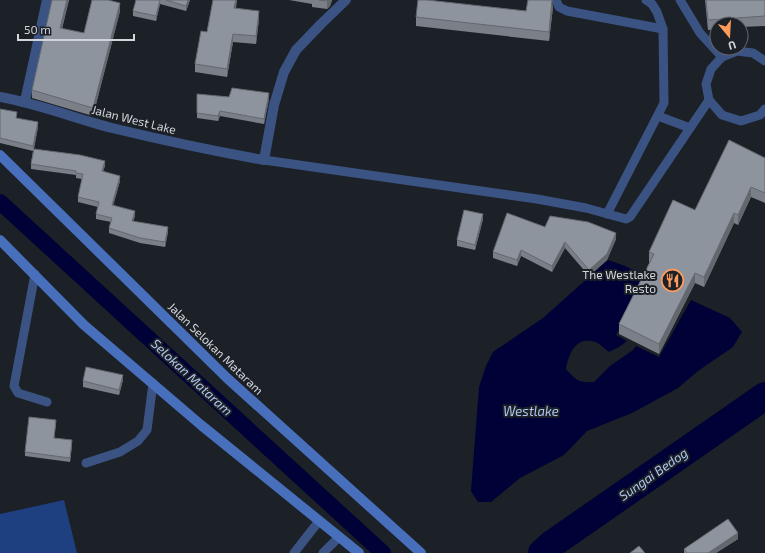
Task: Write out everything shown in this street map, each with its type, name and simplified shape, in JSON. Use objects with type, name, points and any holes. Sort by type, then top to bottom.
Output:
[{"type":"street","points":[[25,101],[47,0]]},
{"type":"street","points":[[264,160],[274,105],[284,72],[296,50],[320,24],[346,0]]},
{"type":"street","name":"Jalan West Lake","points":[[0,97],[25,101],[111,127],[216,152],[264,160]]},
{"type":"street","name":"Jalan Selokan Mataram","points":[[0,155],[227,378],[421,553]]},
{"type":"street","points":[[0,240],[84,325],[201,425],[358,553]]},
{"type":"lane","points":[[556,0],[559,7],[567,11],[663,29]]},
{"type":"lane","points":[[608,214],[664,103],[663,29],[657,12],[652,4],[646,0]]},
{"type":"lane","points":[[680,0],[700,33],[722,57]]},
{"type":"lane","points":[[765,61],[753,53],[737,52],[722,57],[710,69],[706,84],[709,100],[722,116],[741,121],[760,115],[765,109]]},
{"type":"lane","points":[[264,160],[537,199],[608,214],[624,219],[630,217],[709,100]]},
{"type":"lane","points":[[658,116],[690,128]]},
{"type":"lane","points":[[34,274],[14,386],[18,393],[47,402]]},
{"type":"lane","points":[[86,463],[120,452],[138,441],[147,430],[153,383]]},
{"type":"lane","points":[[294,553],[319,521]]},
{"type":"lane","points":[[323,553],[339,537]]},
{"type":"shaded area","points":[[64,500],[77,553],[0,553],[0,514]]},
{"type":"water","name":"Westlake","points":[[608,260],[646,276],[616,335],[627,341],[609,352],[596,342],[583,341],[579,343],[572,351],[566,369],[578,380],[584,382],[594,382],[610,366],[633,350],[636,346],[659,357],[691,300],[730,318],[742,332],[733,347],[698,371],[678,388],[632,413],[587,431],[564,455],[520,478],[491,502],[478,502],[471,491],[479,387],[486,366],[493,352],[543,318]]},
{"type":"building","points":[[52,0],[67,0],[60,28],[84,33],[92,0],[108,0],[120,3],[93,108],[32,90]]},
{"type":"building","points":[[136,0],[160,0],[156,16],[133,11]]},
{"type":"building","points":[[166,0],[188,0],[186,6]]},
{"type":"building","points":[[213,0],[236,0],[234,8],[259,11],[256,36],[233,34],[227,69],[195,64],[201,31],[207,32]]},
{"type":"building","points":[[418,0],[526,11],[528,0],[552,0],[549,32],[416,17]]},
{"type":"building","points":[[706,0],[765,0],[765,16],[709,16],[708,20]]},
{"type":"building","points":[[232,88],[269,93],[264,119],[220,111],[218,116],[197,113],[197,94],[229,97]]},
{"type":"building","points":[[0,109],[17,112],[16,118],[38,122],[33,146],[0,138]]},
{"type":"building","points":[[729,140],[765,158],[765,193],[751,187],[738,215],[734,213],[704,277],[695,273],[659,344],[619,324],[654,254],[649,252],[673,200],[695,210]]},
{"type":"building","points":[[34,149],[80,155],[105,161],[102,171],[120,176],[112,205],[135,211],[132,221],[168,227],[165,242],[140,238],[109,228],[112,218],[96,214],[99,202],[78,197],[83,174],[76,173],[76,171],[31,164]]},
{"type":"building","points":[[464,210],[483,214],[475,245],[457,240]]},
{"type":"building","points":[[507,213],[545,227],[550,216],[588,222],[616,233],[607,254],[589,270],[565,242],[552,266],[521,250],[517,260],[493,252]]},
{"type":"building","points":[[86,367],[123,375],[119,390],[83,381]]},
{"type":"building","points":[[29,417],[56,420],[54,438],[72,440],[70,458],[25,452]]},
{"type":"building","points":[[728,519],[738,533],[708,553],[687,553],[684,549]]},
{"type":"building","points":[[639,546],[645,553],[630,553]]},
{"type":"waterway","name":"Selokan Mataram","points":[[0,202],[383,553]]},
{"type":"waterway","name":"Sungai Bedog","points":[[542,553],[552,544],[765,396]]},
{"type":"place","name":"The Westlake Resto","points":[[672,281]]}]
